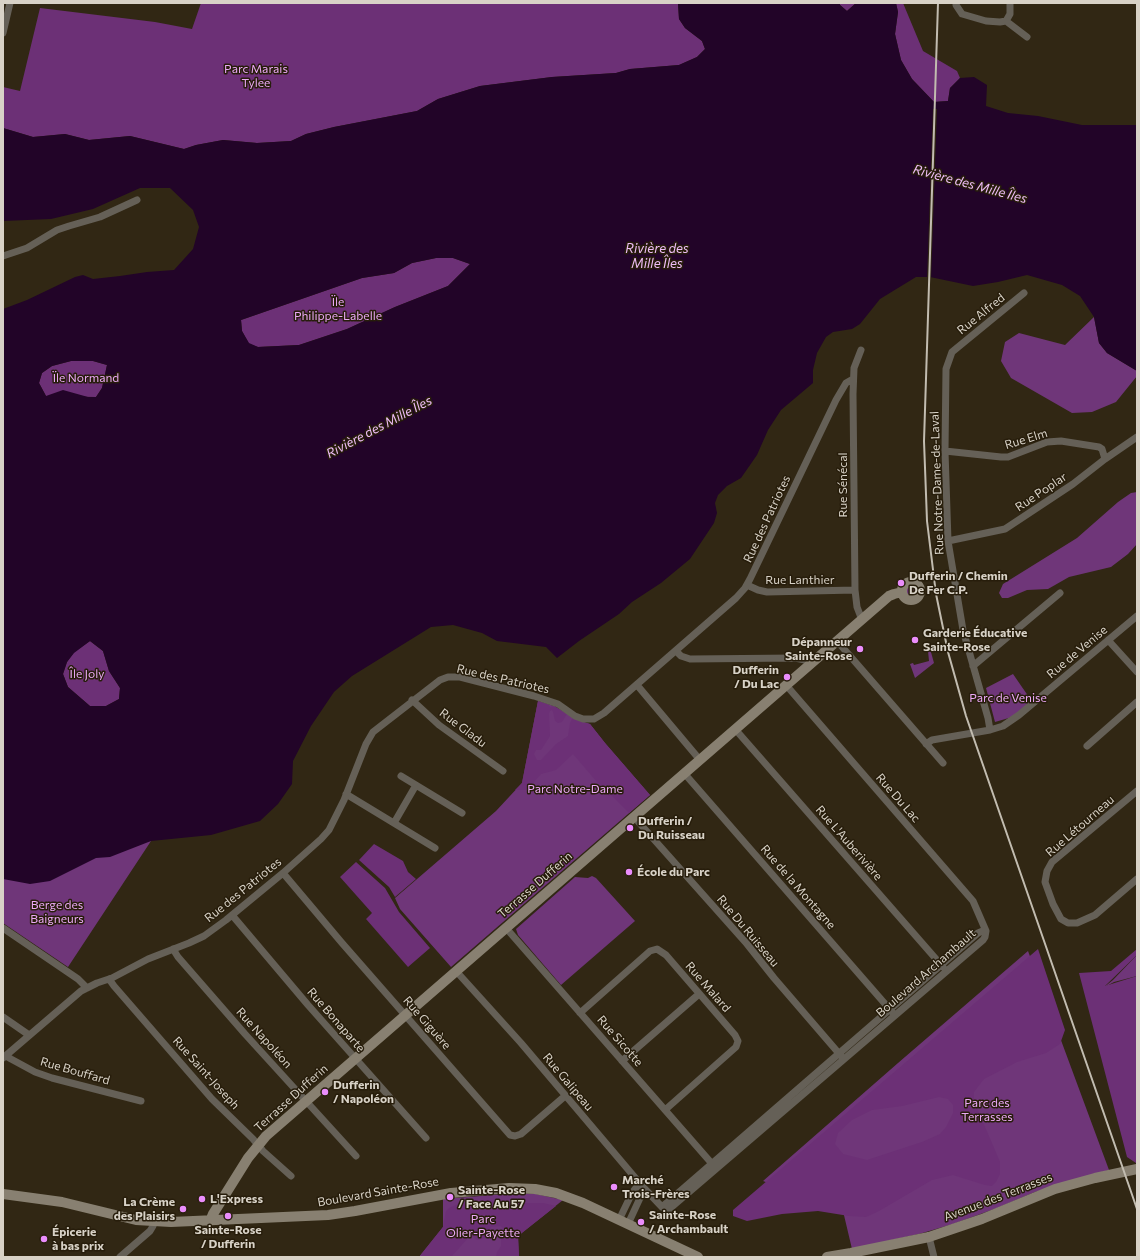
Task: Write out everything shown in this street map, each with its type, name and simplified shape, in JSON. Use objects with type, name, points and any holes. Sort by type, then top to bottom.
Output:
[{"type":"street","points":[[3,33],[10,3]]},
{"type":"street","points":[[956,3],[962,14],[986,21],[1000,22],[1006,20],[1010,14],[1010,3]]},
{"type":"street","points":[[1006,20],[1027,37]]},
{"type":"street","points":[[3,256],[27,248],[44,240],[57,230],[100,217],[137,200]]},
{"type":"street","name":"Rue Alfred","points":[[952,352],[1024,294]]},
{"type":"street","name":"Rue Sénécal","points":[[862,350],[856,364],[853,378],[855,590],[857,607],[862,620]]},
{"type":"street","name":"Rue Notre-Dame-de-Laval","points":[[952,352],[946,369],[945,451],[948,541],[963,630],[990,730]]},
{"type":"street","name":"Rue des Patriotes","points":[[5,1057],[77,994],[148,958],[200,938],[232,915],[283,873],[326,834],[346,794],[372,733],[412,700],[443,679],[460,677],[548,700],[558,704],[580,718],[590,719],[598,717],[604,713],[736,598],[747,585],[844,384],[853,378]]},
{"type":"street","name":"Rue Poplar","points":[[948,541],[1005,529],[1072,484],[1137,437]]},
{"type":"street","name":"Rue Elm","points":[[945,451],[1008,457],[1047,442],[1061,441],[1098,447],[1102,449],[1105,459]]},
{"type":"street","name":"Rue Lanthier","points":[[747,585],[767,592],[855,590]]},
{"type":"street","name":"Terrasse Dufferin","points":[[210,1221],[213,1214],[258,1145],[266,1136],[810,664],[891,595],[902,592]]},
{"type":"street","points":[[972,666],[1060,593]]},
{"type":"street","name":"Rue de Venise","points":[[926,744],[932,740],[990,730],[1004,726],[1020,715],[1137,616]]},
{"type":"street","points":[[1108,640],[1137,672]]},
{"type":"street","points":[[837,641],[943,763]]},
{"type":"street","points":[[676,651],[681,656],[690,659],[793,658],[804,660],[810,664]]},
{"type":"street","points":[[637,685],[700,760]]},
{"type":"street","name":"Rue Du Lac","points":[[786,685],[973,901],[985,930]]},
{"type":"street","name":"Rue Gladu","points":[[412,700],[439,726],[503,771]]},
{"type":"street","points":[[1087,746],[1137,702]]},
{"type":"street","name":"Rue L'Auberivière","points":[[735,729],[946,971]]},
{"type":"street","name":"Rue de la Montagne","points":[[684,773],[896,1015]]},
{"type":"street","points":[[401,776],[462,813]]},
{"type":"street","points":[[394,823],[416,785]]},
{"type":"street","name":"Rue Létourneau","points":[[1137,791],[1052,862],[1047,871],[1045,882],[1053,904],[1061,919],[1077,924],[1095,915],[1137,879]]},
{"type":"street","points":[[346,794],[435,848]]},
{"type":"street","name":"Rue Du Ruisseau","points":[[634,817],[747,944],[844,1060]]},
{"type":"street","name":"Rue Giguère","points":[[283,873],[405,1015],[512,1136],[521,1134],[565,1096]]},
{"type":"street","name":"Rue Bonaparte","points":[[232,915],[355,1059],[426,1138]]},
{"type":"street","points":[[3,928],[78,979],[87,988]]},
{"type":"street","name":"Rue Sicotte","points":[[506,928],[717,1170]]},
{"type":"street","name":"Boulevard Archambault","points":[[985,930],[986,935],[983,940],[717,1170],[670,1210],[666,1210],[662,1207],[978,933],[985,930]]},
{"type":"street","name":"Rue Napoléon","points":[[173,949],[178,957],[356,1156]]},
{"type":"street","name":"Rue Malard","points":[[580,1013],[648,953],[659,949],[666,955],[735,1035],[738,1044],[665,1110]]},
{"type":"street","name":"Rue Galipeau","points":[[456,971],[518,1039],[639,1184],[662,1207]]},
{"type":"street","name":"Rue Saint-Joseph","points":[[109,979],[112,985],[212,1099],[263,1151],[291,1176]]},
{"type":"street","points":[[622,1061],[699,994]]},
{"type":"street","points":[[3,1017],[29,1036]]},
{"type":"street","name":"Rue Bouffard","points":[[5,1057],[35,1072],[52,1078],[141,1101]]},
{"type":"street","points":[[782,1102],[788,1108]]},
{"type":"street","name":"Avenue des Terrasses","points":[[827,1257],[868,1254],[929,1237],[982,1219],[1061,1187],[1108,1174],[1137,1169]]},
{"type":"street","points":[[624,1222],[632,1193],[639,1184]]},
{"type":"street","name":"Boulevard Sainte-Rose","points":[[3,1194],[58,1201],[123,1217],[154,1222],[210,1221],[338,1214],[446,1194],[518,1188],[540,1190],[563,1195],[698,1257]]},
{"type":"street","points":[[624,1222],[646,1191]]},
{"type":"street","points":[[120,1257],[150,1231],[154,1222]]},
{"type":"street","points":[[929,1237],[934,1257]]},
{"type":"green space","name":"Parc Marais Tylee","points":[[201,3],[678,3],[679,19],[685,28],[702,41],[705,49],[697,57],[679,65],[630,69],[616,73],[552,77],[480,86],[438,99],[417,111],[334,127],[306,134],[291,141],[257,143],[223,140],[184,149],[130,136],[89,140],[65,134],[33,137],[3,128],[3,87],[20,91],[40,8],[155,22],[192,29]]},
{"type":"green space","points":[[840,3],[856,3],[847,11],[840,5]]},
{"type":"green space","points":[[896,3],[903,3],[923,51],[957,71],[960,78],[950,88],[948,101],[934,102],[912,79],[901,60],[895,34],[898,12]]},
{"type":"green space","name":"Ïle Philippe-Labelle","points":[[436,258],[453,258],[470,264],[448,286],[395,307],[347,329],[299,345],[258,347],[249,344],[242,331],[241,320],[362,278],[394,273],[412,263]]},
{"type":"green space","points":[[1094,317],[1099,343],[1107,353],[1137,371],[1137,376],[1116,402],[1092,412],[1072,413],[1011,378],[1001,361],[1005,342],[1019,333],[1065,345]]},
{"type":"green space","name":"Ïle Normand","points":[[71,361],[93,361],[107,365],[102,388],[96,397],[46,396],[39,383],[42,373],[52,366]]},
{"type":"green space","points":[[1137,492],[1137,544],[1128,554],[1111,567],[1069,577],[1048,589],[1027,590],[1008,598],[1002,598],[999,593],[1003,584],[1077,538],[1118,502],[1131,493]]},
{"type":"green space","points":[[909,586],[913,586],[915,587],[915,595],[909,596],[906,593],[906,589]]},
{"type":"green space","name":"Île Joly","points":[[90,641],[103,651],[109,671],[120,688],[119,699],[106,706],[90,706],[68,687],[63,674],[67,662],[74,652]]},
{"type":"green space","points":[[929,645],[934,663],[915,678],[910,664],[913,663],[914,665],[929,661],[928,651],[925,646]]},
{"type":"green space","name":"Parc de Venise","points":[[1013,674],[1033,703],[1019,715],[995,722],[986,688]]},
{"type":"green space","name":"Parc Notre-Dame","points":[[538,701],[554,706],[578,720],[590,724],[650,795],[451,967],[400,909],[395,898],[496,811],[522,783]]},
{"type":"green space","points":[[538,701],[548,704],[550,707],[554,706],[567,714],[562,722],[558,723],[555,721],[552,710],[550,711],[550,736],[541,750],[536,750],[534,754],[537,760],[541,760],[556,744],[568,736],[570,723],[573,717],[590,724],[650,795],[629,813],[611,795],[609,796],[573,754],[556,770],[541,774],[527,790],[515,790],[522,783]]},
{"type":"green space","name":"Berge des Baigneurs","points":[[151,841],[68,967],[3,923],[3,875],[110,845]]},
{"type":"green space","points":[[374,844],[403,861],[408,872],[416,879],[395,897],[389,887],[359,860]]},
{"type":"green space","points":[[356,862],[385,888],[399,912],[430,948],[408,967],[366,919],[372,913],[340,877]]},
{"type":"green space","points":[[592,876],[596,878],[635,921],[561,985],[518,935],[516,929],[575,877],[588,878]]},
{"type":"green space","points":[[1038,949],[1065,1030],[1060,1044],[1046,1053],[1017,1062],[984,1079],[974,1092],[974,1101],[1000,1162],[1000,1174],[992,1186],[953,1175],[932,1180],[866,1217],[818,1211],[782,1214],[747,1221],[733,1216],[733,1210]],"holes":[[[939,1097],[948,1099],[953,1105],[953,1113],[946,1127],[940,1134],[922,1142],[867,1160],[843,1154],[835,1144],[838,1133],[852,1120],[872,1110],[902,1106]]]},
{"type":"green space","points":[[1137,949],[1137,955],[1105,986],[1137,976],[1136,1163],[1127,1157],[1079,973],[1111,971]]},
{"type":"green space","name":"Parc des Terrasses","points":[[1028,951],[1109,1170],[1035,1192],[953,1224],[919,1234],[852,1249],[843,1211],[763,1181],[898,1063]]},
{"type":"green space","points":[[1137,955],[1137,976],[1114,982],[1103,988],[1113,980]]},
{"type":"green space","name":"Parc Olier-Payette","points":[[518,1193],[536,1194],[563,1200],[518,1236],[519,1257],[419,1257],[443,1227],[443,1199]]},
{"type":"green space","name":"Parc Olier-Payette","points":[[488,1200],[507,1203],[543,1203],[556,1206],[518,1236],[519,1257],[496,1257],[501,1246],[503,1228],[500,1226],[491,1227],[486,1238],[477,1240],[472,1236],[469,1237],[452,1256],[419,1257],[443,1227],[446,1211],[449,1208],[460,1203]]},
{"type":"water","name":"Rivière des Mille Îles","points":[[678,3],[840,3],[840,5],[847,11],[856,3],[896,3],[898,12],[895,34],[901,60],[912,79],[934,102],[948,101],[950,88],[960,78],[974,77],[987,85],[986,106],[1008,113],[1038,116],[1082,125],[1137,125],[1137,371],[1107,353],[1099,343],[1094,317],[1080,296],[1062,285],[1027,275],[973,286],[930,277],[916,277],[880,299],[860,324],[852,329],[833,332],[826,337],[817,353],[813,370],[813,383],[781,410],[768,430],[757,455],[741,478],[727,486],[718,495],[715,503],[717,513],[714,523],[690,559],[661,583],[632,602],[619,614],[557,658],[546,647],[497,641],[482,633],[453,625],[431,627],[352,676],[334,692],[311,726],[293,761],[292,784],[278,804],[260,821],[211,835],[151,841],[110,857],[96,858],[50,881],[30,884],[3,879],[3,309],[27,300],[75,277],[83,275],[93,279],[174,270],[193,249],[199,227],[193,210],[170,188],[140,188],[93,209],[51,219],[3,221],[3,128],[33,137],[65,134],[89,140],[130,136],[184,149],[223,140],[257,143],[291,141],[306,134],[334,127],[417,111],[438,99],[480,86],[552,77],[616,73],[630,69],[679,65],[697,57],[705,49],[702,41],[685,28],[679,19]],"holes":[[[436,258],[453,258],[470,264],[448,286],[395,307],[347,329],[299,345],[258,347],[249,343],[242,331],[241,320],[362,278],[394,273],[412,263]],[[71,361],[93,361],[107,365],[102,388],[96,397],[88,397],[63,390],[46,396],[39,383],[42,373],[52,366]],[[90,641],[103,651],[109,671],[120,688],[119,699],[106,706],[90,706],[68,687],[63,674],[67,662],[74,653]]]},
{"type":"pier","points":[[933,109],[937,109],[931,279],[927,279]]},
{"type":"railway","points":[[938,3],[924,441],[927,521],[936,594],[948,652],[966,716],[1137,1209]]},
{"type":"place","name":"Dufferin / Chemin De Fer C.P.","points":[[901,583]]},
{"type":"place","name":"Garderie Éducative Sainte-Rose","points":[[915,640]]},
{"type":"place","name":"Dépanneur Sainte-Rose","points":[[860,649]]},
{"type":"place","name":"Dufferin / Du Lac","points":[[787,677]]},
{"type":"place","name":"Dufferin / Du Ruisseau","points":[[630,828]]},
{"type":"place","name":"École du Parc","points":[[629,872]]},
{"type":"place","name":"Dufferin / Napoléon","points":[[325,1092]]},
{"type":"place","name":"Marché Trois-Frères","points":[[614,1187]]},
{"type":"place","name":"Sainte-Rose / Face Au 57","points":[[450,1197]]},
{"type":"place","name":"L'Express","points":[[202,1199]]},
{"type":"place","name":"La Crème des Plaisirs","points":[[183,1209]]},
{"type":"place","name":"Sainte-Rose / Dufferin","points":[[228,1216]]},
{"type":"place","name":"Sainte-Rose / Archambault","points":[[641,1222]]},
{"type":"place","name":"Épicerie à bas prix","points":[[44,1239]]}]
